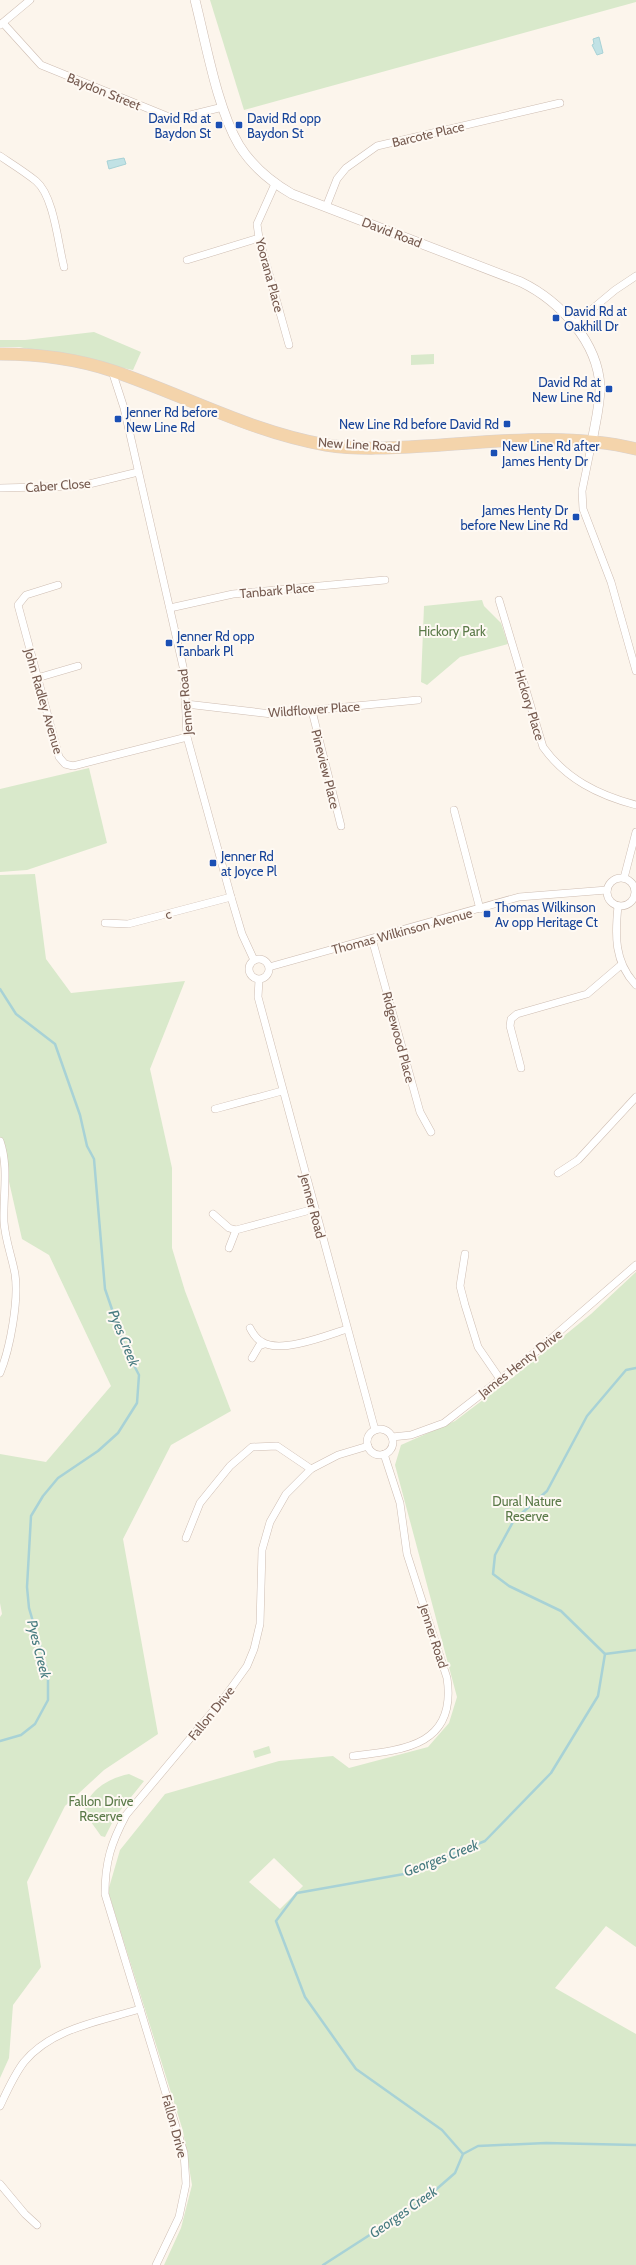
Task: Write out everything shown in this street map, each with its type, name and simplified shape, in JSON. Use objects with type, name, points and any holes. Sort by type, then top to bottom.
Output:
[{"type":"main road","name":"New Line Road","points":[[0,354],[52,358],[112,371],[249,425],[288,437],[328,445],[391,448],[488,442],[592,442],[636,449]]},
{"type":"street","points":[[1,24],[30,0]]},
{"type":"street","name":"David Road","points":[[195,0],[223,107],[240,146],[258,168],[275,184],[292,194],[526,285],[553,302],[574,325],[591,352],[598,374],[599,405],[592,442]]},
{"type":"street","name":"Baydon Street","points":[[1,24],[41,65],[174,119],[223,107]]},
{"type":"street","name":"Barcote Place","points":[[326,207],[337,179],[346,168],[376,146],[560,103]]},
{"type":"street","points":[[0,156],[36,181],[44,189],[51,205],[64,267]]},
{"type":"street","name":"Yoorana Place","points":[[275,184],[257,224],[259,238],[290,345]]},
{"type":"street","points":[[187,260],[259,238]]},
{"type":"street","points":[[574,325],[615,290],[636,276]]},
{"type":"street","name":"Jenner Road","points":[[112,371],[124,408],[184,671],[187,737],[242,934],[254,960]]},
{"type":"street","points":[[592,442],[582,491],[583,509],[610,582],[636,671]]},
{"type":"street","name":"Caber Close","points":[[0,488],[81,486],[138,472]]},
{"type":"street","name":"Tanbark Place","points":[[170,608],[233,594],[385,580]]},
{"type":"street","name":"John Radley Avenue","points":[[58,585],[26,595],[18,605],[59,757],[65,764],[73,766],[187,737]]},
{"type":"street","name":"Hickory Place","points":[[500,600],[543,747],[553,761],[582,784],[599,793],[636,805]]},
{"type":"street","points":[[37,678],[78,666]]},
{"type":"street","name":"Wildflower Place","points":[[186,704],[272,714],[418,700]]},
{"type":"street","name":"Pineview Place","points":[[312,711],[341,826]]},
{"type":"street","points":[[454,810],[480,909]]},
{"type":"street","points":[[624,878],[636,832]]},
{"type":"street","points":[[624,878],[632,883],[636,891],[630,903],[618,906],[610,902],[607,890],[611,881],[624,878]]},
{"type":"street","name":"Thomas Wilkinson Avenue","points":[[269,967],[520,898],[607,890]]},
{"type":"street","name":"c","points":[[105,923],[128,924],[231,897]]},
{"type":"street","points":[[618,906],[616,947],[621,965],[636,985]]},
{"type":"street","name":"Ridgewood Place","points":[[372,939],[420,1112],[431,1132]]},
{"type":"street","points":[[254,960],[263,960],[269,967],[268,974],[259,980],[253,978],[249,972],[249,965],[254,960]]},
{"type":"street","points":[[521,1068],[510,1026],[511,1019],[517,1014],[587,994],[621,965]]},
{"type":"street","name":"Jenner Road","points":[[259,980],[258,997],[282,1091],[375,1430]]},
{"type":"street","points":[[215,1109],[282,1091]]},
{"type":"street","points":[[558,1173],[578,1160],[636,1097]]},
{"type":"street","points":[[0,1140],[5,1155],[4,1225],[15,1275],[15,1293],[10,1342],[0,1373]]},
{"type":"street","points":[[213,1214],[228,1228],[236,1230],[314,1209]]},
{"type":"street","points":[[230,1248],[236,1230]]},
{"type":"street","points":[[465,1254],[460,1286],[465,1305],[478,1347],[500,1379]]},
{"type":"street","name":"James Henty Drive","points":[[392,1437],[411,1434],[444,1423],[591,1305],[636,1265]]},
{"type":"street","points":[[250,1328],[256,1337],[264,1344]]},
{"type":"street","points":[[252,1358],[259,1346],[264,1344],[297,1345],[347,1329]]},
{"type":"street","points":[[375,1430],[383,1430],[392,1437],[392,1445],[384,1454],[376,1454],[368,1446],[368,1439],[375,1430]]},
{"type":"street","points":[[186,1538],[200,1503],[230,1466],[252,1447],[277,1446],[311,1469]]},
{"type":"street","name":"Fallon Drive","points":[[156,2265],[180,2217],[186,2184],[184,2153],[105,1894],[108,1857],[114,1837],[126,1815],[224,1698],[247,1666],[254,1649],[260,1624],[262,1550],[270,1522],[286,1494],[311,1469],[338,1455],[368,1446]]},
{"type":"street","name":"Jenner Road","points":[[353,1756],[402,1748],[427,1738],[443,1722],[450,1696],[447,1678],[407,1554],[400,1503],[384,1454]]},
{"type":"street","points":[[0,2106],[24,2063],[33,2053],[49,2041],[72,2029],[140,2009]]},
{"type":"street","points":[[0,2184],[25,2214],[37,2225]]},
{"type":"green space","points":[[210,0],[636,0],[636,2],[244,110]]},
{"type":"green space","points":[[94,332],[141,352],[133,370],[19,347],[0,347],[0,340],[25,340]]},
{"type":"green space","points":[[434,354],[434,364],[411,365],[411,355]]},
{"type":"green space","name":"Hickory Park","points":[[482,600],[484,606],[501,623],[508,644],[460,657],[427,685],[421,682],[424,606]]},
{"type":"green space","points":[[89,768],[107,843],[27,870],[0,872],[0,789]]},
{"type":"green space","points":[[35,874],[46,959],[71,993],[185,981],[150,1069],[172,1168],[172,1248],[185,1291],[231,1411],[171,1445],[123,1539],[158,1734],[104,1770],[65,1806],[27,1882],[41,1967],[13,2005],[9,2058],[0,2078],[0,1617],[2,1614],[0,1603],[0,1454],[46,1462],[111,1386],[49,1255],[22,1239],[0,1142],[0,875]]},
{"type":"green space","name":"Dural Nature Reserve","points":[[636,1272],[636,1947],[606,1926],[555,1988],[636,2034],[636,2265],[164,2265],[181,2228],[192,2185],[183,2131],[108,1891],[120,1850],[165,1794],[279,1761],[333,1756],[349,1768],[428,1747],[449,1723],[457,1697],[395,1465],[401,1445],[455,1421],[512,1378],[591,1314]],"holes":[[[274,1858],[303,1886],[280,1909],[249,1882]]]},
{"type":"green space","points":[[269,1746],[271,1753],[255,1758],[253,1751]]},
{"type":"green space","name":"Fallon Drive Reserve","points":[[129,1774],[144,1781],[115,1817],[105,1837],[101,1836],[84,1812],[86,1804],[100,1786],[121,1776]]},
{"type":"water","points":[[599,37],[603,53],[597,55],[592,45],[594,44],[593,39]]},
{"type":"water","points":[[124,158],[126,164],[109,169],[107,161]]},
{"type":"waterway","name":"Pyes Creek","points":[[0,989],[16,1014],[55,1044],[80,1115],[87,1146],[94,1159],[105,1289],[126,1350],[139,1375],[137,1403],[118,1433],[98,1451],[58,1478],[43,1496],[31,1516],[27,1587],[29,1608],[48,1673],[48,1700],[35,1724],[21,1735],[0,1741]]},
{"type":"waterway","name":"Georges Creek","points":[[323,2265],[424,2200],[455,2173],[463,2154],[442,2130],[356,2069],[305,1997],[276,1921],[297,1893],[404,1874],[485,1841],[551,1773],[598,1696],[605,1654],[561,1611],[509,1586],[493,1574],[495,1555],[514,1520],[547,1491],[587,1416],[626,1370],[636,1368]]},
{"type":"waterway","points":[[605,1654],[636,1650]]},
{"type":"waterway","points":[[463,2154],[478,2146],[546,2143],[636,2145]]},
{"type":"place","name":"David Rd at Baydon St","points":[[219,125]]},
{"type":"place","name":"David Rd opp Baydon St","points":[[239,125]]},
{"type":"place","name":"David Rd at Oakhill Dr","points":[[556,318]]},
{"type":"place","name":"David Rd at New Line Rd","points":[[609,389]]},
{"type":"place","name":"Jenner Rd before New Line Rd","points":[[118,419]]},
{"type":"place","name":"New Line Rd before David Rd","points":[[507,424]]},
{"type":"place","name":"New Line Rd after James Henty Dr","points":[[494,453]]},
{"type":"place","name":"James Henty Dr before New Line Rd","points":[[576,517]]},
{"type":"place","name":"Jenner Rd opp Tanbark Pl","points":[[169,643]]},
{"type":"place","name":"Jenner Rd at Joyce Pl","points":[[213,863]]},
{"type":"place","name":"Thomas Wilkinson Av opp Heritage Ct","points":[[487,914]]}]
